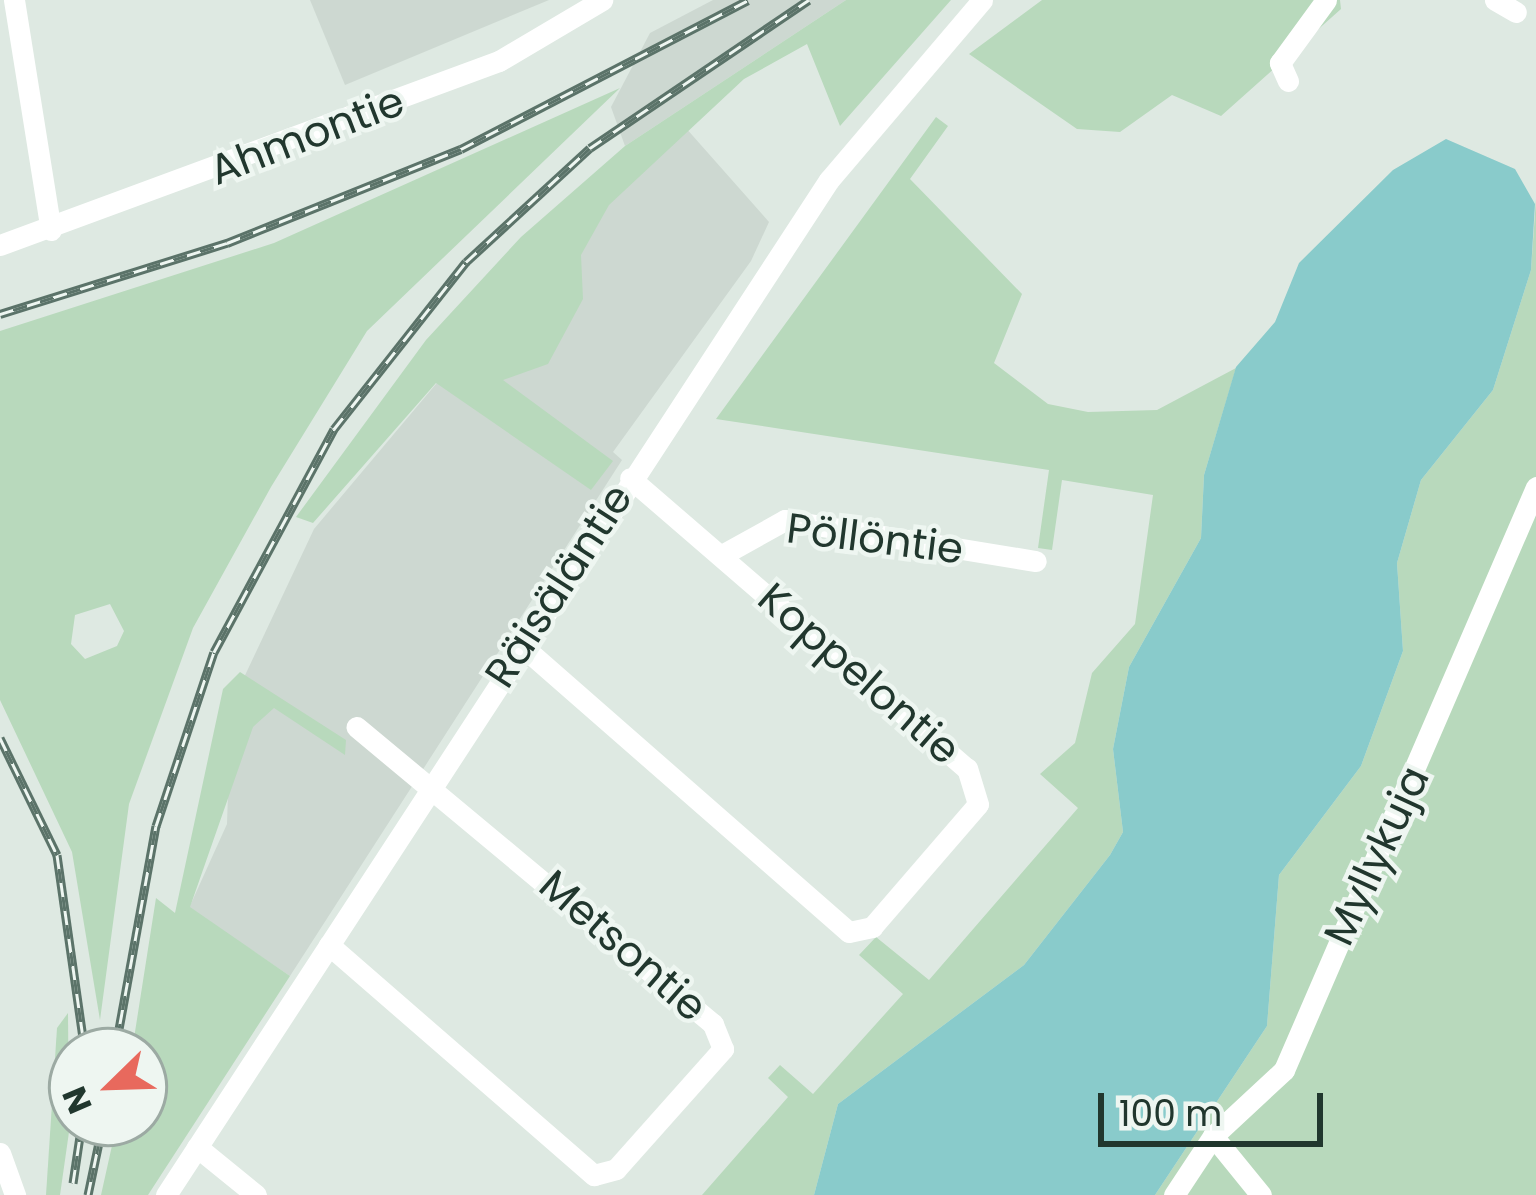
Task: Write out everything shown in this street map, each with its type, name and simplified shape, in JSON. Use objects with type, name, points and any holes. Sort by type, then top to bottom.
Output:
[{"type":"street","points":[[14,0],[51,230]]},
{"type":"street","name":"Ahmontie","points":[[0,245],[499,62],[602,0]]},
{"type":"street","name":"Räisäläntie","points":[[166,1195],[431,782],[829,180],[982,0]]},
{"type":"street","points":[[1288,81],[1280,63],[1326,0]]},
{"type":"street","points":[[1495,0],[1516,12]]},
{"type":"street","name":"Koppelontie","points":[[522,646],[844,930],[864,932],[978,804],[979,784],[630,478]]},
{"type":"street","name":"Myllykuja","points":[[1174,1195],[1213,1136],[1284,1070],[1536,487]]},
{"type":"street","name":"Pöllöntie","points":[[722,555],[760,527],[804,521],[1036,561]]},
{"type":"street","points":[[357,727],[431,782]]},
{"type":"street","name":"Metsontie","points":[[329,945],[594,1175],[616,1169],[721,1054],[713,1024],[431,782]]},
{"type":"street","points":[[1213,1136],[1261,1195]]},
{"type":"street","points":[[197,1148],[256,1195]]},
{"type":"street","points":[[0,1153],[15,1195]]},
{"type":"shaded area","points":[[310,0],[549,0],[345,85]]},
{"type":"shaded area","points":[[713,0],[846,0],[625,146],[611,107],[650,33]]},
{"type":"shaded area","points":[[685,127],[769,222],[751,261],[613,452],[622,460],[290,976],[189,908],[227,824],[231,705],[314,529],[600,189]]},
{"type":"green space","points":[[846,0],[951,0],[840,126],[807,44],[744,79],[609,205],[581,255],[583,299],[548,364],[503,380],[613,461],[591,490],[436,383],[313,523],[296,517],[426,340],[521,237],[625,146]]},
{"type":"green space","points":[[1042,0],[1340,0],[1341,9],[1221,116],[1172,95],[1120,132],[1077,129],[969,54]]},
{"type":"green space","points":[[620,88],[367,331],[271,487],[193,628],[129,804],[100,1020],[72,852],[0,700],[0,331],[274,243]],"holes":[[[110,604],[124,631],[117,646],[85,659],[71,644],[75,615]]]},
{"type":"green space","points":[[936,117],[948,126],[910,179],[1022,294],[994,363],[1048,404],[1088,412],[1157,410],[1236,368],[1204,475],[1201,538],[1129,667],[1113,749],[1123,832],[1110,855],[1024,965],[838,1104],[814,1195],[702,1195],[788,1097],[768,1078],[780,1065],[813,1094],[903,994],[859,955],[876,937],[929,980],[1078,808],[1040,774],[1075,743],[1092,673],[1135,624],[1153,495],[1062,480],[1052,550],[1038,548],[1049,470],[716,419]]},
{"type":"green space","points":[[1536,199],[1536,1195],[1155,1195],[1267,1026],[1279,875],[1361,766],[1403,651],[1397,563],[1421,480],[1493,390],[1531,270]]},
{"type":"green space","points":[[240,672],[346,740],[345,755],[274,708],[253,727],[190,907],[290,976],[148,1195],[101,1195],[112,1147],[168,1147],[168,1027],[136,1027],[156,898],[175,913],[223,689]]},
{"type":"green space","points":[[49,1147],[67,1147],[60,1195],[46,1195]]},
{"type":"water","points":[[1446,139],[1515,169],[1535,204],[1531,270],[1493,390],[1421,480],[1397,563],[1403,651],[1361,766],[1279,875],[1267,1026],[1155,1195],[814,1195],[838,1104],[1024,965],[1110,855],[1123,832],[1113,749],[1129,667],[1201,538],[1204,475],[1236,367],[1275,322],[1299,263],[1393,170]]},
{"type":"railway","points":[[0,314],[227,243],[461,149],[748,0]]},
{"type":"railway","points":[[119,1027],[156,826],[214,652],[334,429],[466,262],[590,148],[809,0]]},
{"type":"railway","points":[[0,738],[57,855],[82,1027]]},
{"type":"railway","points":[[73,1183],[78,1147]]},
{"type":"railway","points":[[88,1195],[98,1147]]}]
